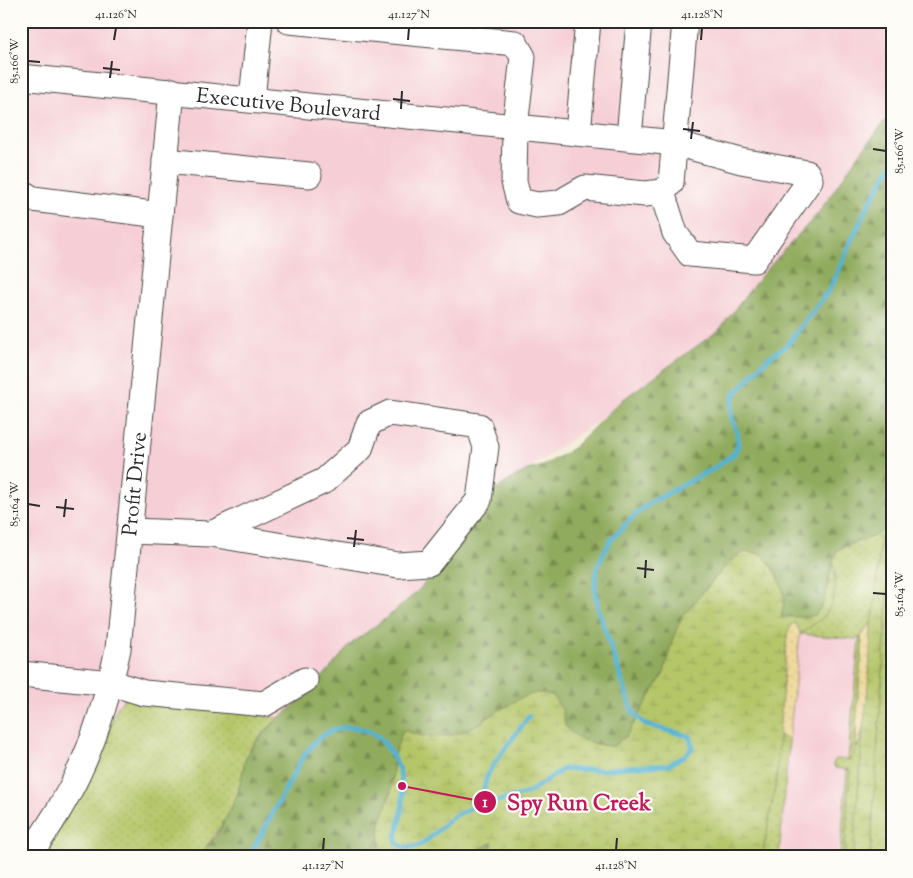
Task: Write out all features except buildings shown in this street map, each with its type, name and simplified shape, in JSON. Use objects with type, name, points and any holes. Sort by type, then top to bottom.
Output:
[{"type":"street","points":[[252,99],[260,21]]},
{"type":"street","points":[[290,21],[514,43],[523,57],[515,127],[514,182],[519,201],[537,205],[559,203],[585,188],[645,194],[662,192],[671,183],[685,21]]},
{"type":"street","points":[[578,133],[588,21]]},
{"type":"street","points":[[629,138],[639,21]]},
{"type":"street","name":"Executive Boulevard","points":[[21,77],[675,143],[741,161],[807,173],[810,180],[754,260],[690,254],[675,233],[662,192]]},
{"type":"street","name":"Profit Drive","points":[[27,857],[66,801],[85,761],[104,709],[118,650],[172,91]]},
{"type":"street","points":[[165,161],[309,175]]},
{"type":"street","points":[[21,192],[33,199],[160,215]]},
{"type":"street","points":[[130,531],[211,534],[398,565],[429,564],[479,500],[486,447],[479,426],[390,413],[369,423],[360,449],[324,481],[211,534]]},
{"type":"street","points":[[21,674],[111,683],[144,693],[264,704],[305,680]]},
{"type":"shaded area","points":[[21,21],[892,21],[892,146],[741,321],[527,470],[344,693],[892,384],[862,857],[51,857],[123,716],[95,711],[61,806],[21,854]]},
{"type":"green space","points":[[892,112],[892,512],[885,529],[870,538],[853,542],[837,550],[831,567],[824,602],[815,615],[807,617],[781,617],[783,598],[778,576],[762,554],[744,552],[729,562],[705,589],[670,656],[664,673],[627,735],[613,747],[579,739],[565,725],[562,709],[518,699],[480,724],[448,736],[433,737],[403,730],[394,755],[391,792],[379,827],[381,857],[197,857],[217,835],[231,808],[238,793],[246,758],[255,743],[279,718],[306,696],[352,643],[394,612],[420,589],[485,502],[497,489],[527,470],[543,466],[572,449],[622,400],[719,330],[761,276],[819,212],[858,156]]},
{"type":"green space","points":[[892,512],[892,536],[870,857],[853,857],[871,623],[874,613],[880,547],[877,534],[885,529]]},
{"type":"green space","points":[[877,534],[880,547],[874,613],[865,633],[855,639],[800,634],[825,616],[831,602],[836,579],[833,562],[837,550]]},
{"type":"green space","points":[[892,536],[892,816],[888,857],[870,857]]},
{"type":"green space","points":[[744,552],[762,554],[777,575],[784,594],[781,617],[807,617],[815,615],[824,602],[833,562],[835,576],[834,596],[825,615],[800,634],[799,629],[794,623],[787,635],[776,782],[762,857],[490,857],[493,842],[464,857],[381,857],[379,827],[391,792],[394,755],[403,730],[429,737],[451,735],[476,725],[521,698],[535,693],[542,693],[552,695],[562,709],[565,726],[578,738],[613,747],[627,735],[664,673],[673,638],[682,617],[729,562]]},
{"type":"green space","points":[[861,637],[856,748],[852,758],[848,760],[859,639]]},
{"type":"green space","points":[[134,696],[279,718],[259,737],[247,754],[239,791],[229,812],[215,835],[197,857],[39,857],[102,745],[118,706],[125,698]]},
{"type":"green space","points":[[864,723],[853,857],[844,857],[850,770],[835,768],[833,763],[836,759],[848,760],[852,758],[854,751],[859,745]]},
{"type":"green space","points":[[779,735],[789,741],[779,857],[762,857],[776,782]]},
{"type":"green space","points":[[847,769],[850,770],[844,857],[840,857]]},
{"type":"green space","points":[[493,842],[490,857],[464,857]]},
{"type":"sand","points":[[795,623],[800,634],[789,741],[779,735],[787,635],[792,624]]},
{"type":"sand","points":[[871,623],[866,709],[860,741],[856,748],[861,637]]},
{"type":"waterway","points":[[480,800],[498,801],[528,793],[563,769],[603,770],[668,765],[685,756],[693,747],[689,736],[646,725],[633,713],[598,609],[595,588],[597,567],[610,541],[636,514],[650,503],[716,467],[734,454],[738,445],[738,436],[732,418],[731,404],[734,395],[767,359],[787,345],[830,289],[867,207],[892,165]]},
{"type":"waterway","points":[[249,857],[302,759],[315,742],[325,734],[344,728],[362,729],[379,738],[385,745],[398,766],[401,779],[403,804],[396,843],[404,847],[412,847],[427,841],[453,817],[479,801],[489,772],[529,716]]},
{"type":"place","name":"Spy Run Creek","points":[[402,786]]}]
